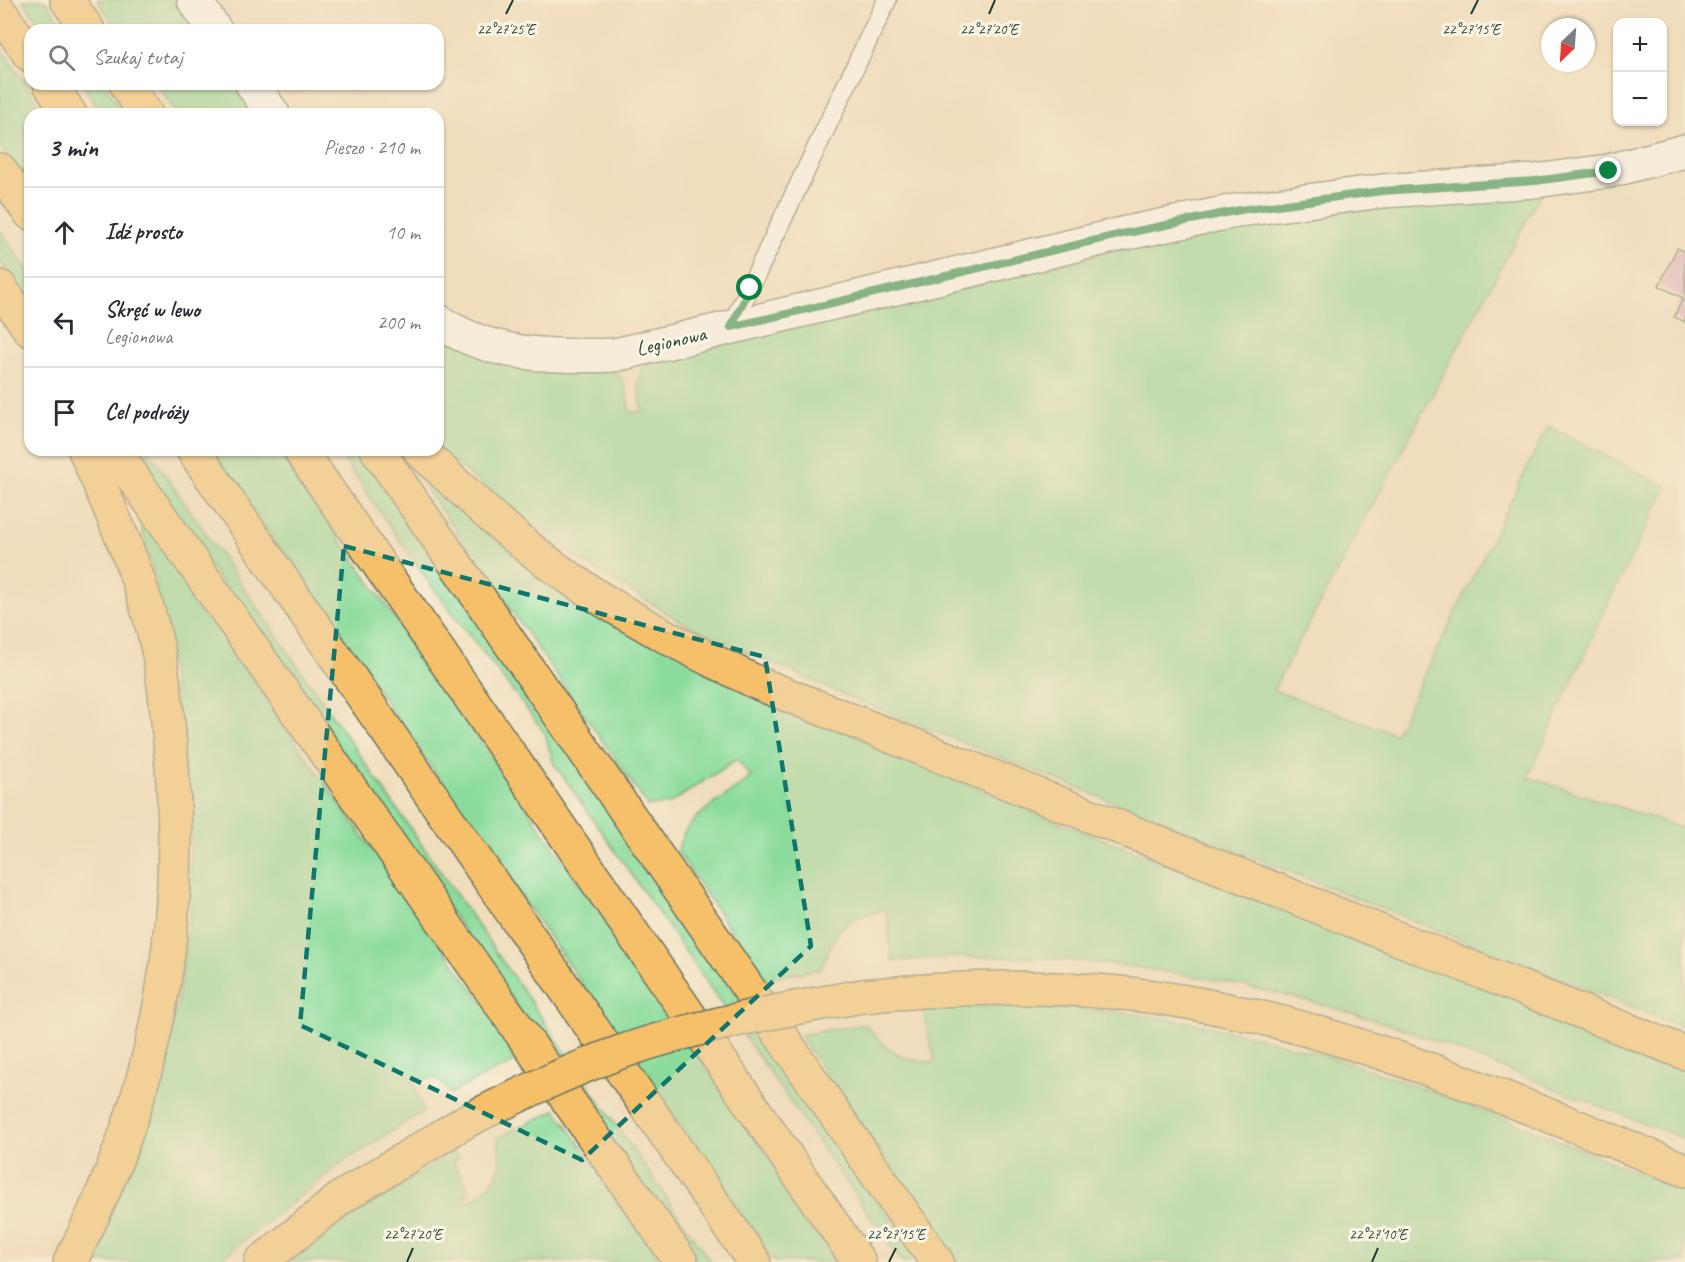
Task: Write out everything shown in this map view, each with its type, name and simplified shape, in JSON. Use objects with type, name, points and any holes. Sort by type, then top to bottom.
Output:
[{"type":"main road","points":[[67,0],[84,24]]},
{"type":"main road","points":[[0,12],[24,46]]},
{"type":"main road","points":[[54,90],[66,108]]},
{"type":"main road","points":[[130,90],[142,108]]},
{"type":"main road","points":[[0,170],[24,204]]},
{"type":"main road","points":[[14,308],[24,328]]},
{"type":"main road","points":[[70,1262],[104,1190],[142,1087],[165,981],[174,909],[177,854],[176,798],[166,702],[156,641],[138,578],[87,456]]},
{"type":"main road","points":[[118,456],[681,1262]]},
{"type":"main road","points":[[197,456],[754,1262]]},
{"type":"main road","points":[[304,456],[859,1262]]},
{"type":"main road","points":[[381,456],[937,1262]]},
{"type":"main road","points":[[426,456],[483,511],[551,566],[595,595],[671,639],[750,679],[1685,1053]]},
{"type":"main road","points":[[261,1262],[350,1192],[468,1120],[558,1077],[645,1044],[780,1009],[863,996],[962,987],[1038,987],[1152,997],[1226,1009],[1370,1049],[1685,1170]]},
{"type":"street","points":[[194,0],[211,24]]},
{"type":"street","points":[[256,90],[269,108]]},
{"type":"street","name":"Legionowa","points":[[444,324],[471,339],[528,355],[565,357],[615,355],[1122,234],[1240,210],[1382,191],[1535,181],[1609,171],[1685,151]]},
{"type":"lane","points":[[731,327],[887,0]]},
{"type":"highlighted area","points":[[344,546],[765,657],[811,946],[582,1160],[300,1025]]},
{"type":"green space","points":[[23,0],[45,0],[62,24],[40,24]]},
{"type":"green space","points":[[97,0],[179,0],[197,24],[114,24]]},
{"type":"green space","points":[[0,47],[24,82],[24,90],[30,90],[42,108],[24,108],[24,180],[0,146]]},
{"type":"green space","points":[[86,90],[108,90],[121,108],[98,108]]},
{"type":"green space","points":[[160,90],[244,90],[257,108],[174,108]]},
{"type":"green space","points":[[1541,193],[1273,690],[1395,734],[1548,426],[1667,487],[1610,599],[1528,777],[1685,829],[1685,1028],[858,701],[685,624],[561,548],[444,454],[444,335],[605,367],[623,380],[630,413],[643,411],[639,379],[648,361],[950,292],[1139,244],[1357,208]]},
{"type":"green space","points":[[0,230],[24,265],[24,296],[0,261]]},
{"type":"green space","points":[[133,456],[152,456],[711,1262],[695,1262]]},
{"type":"green space","points":[[215,456],[282,456],[842,1262],[775,1262]]},
{"type":"green space","points":[[341,456],[366,456],[920,1262],[902,1262],[553,762],[545,733],[431,585]]},
{"type":"green space","points":[[407,461],[479,519],[739,685],[1043,816],[1471,980],[1685,1066],[1685,1139],[1401,1028],[1267,991],[1143,968],[1080,961],[1018,957],[955,957],[892,961],[886,910],[860,916],[843,927],[836,935],[821,969],[763,979],[678,852],[681,839],[696,818],[751,777],[737,759],[669,804],[648,806]]},
{"type":"green space","points":[[137,510],[301,750],[522,1058],[450,1093],[437,1078],[412,1080],[424,1111],[337,1166],[217,1262],[85,1262],[125,1178],[157,1093],[177,1005],[190,912],[191,811],[162,608]]},
{"type":"green space","points":[[975,1006],[1097,1010],[1170,1019],[1237,1032],[1302,1049],[1432,1092],[1685,1192],[1685,1262],[958,1262],[799,1035],[865,1024],[879,1041],[895,1053],[913,1060],[935,1062],[923,1010]]},
{"type":"green space","points":[[556,1110],[662,1262],[292,1262],[328,1233],[453,1151],[459,1158],[453,1162],[470,1192],[463,1196],[468,1202],[492,1183],[496,1176],[500,1160],[497,1138]]},
{"type":"building","points":[[1677,248],[1685,252],[1685,322],[1674,317],[1683,298],[1659,286]]},
{"type":"route","points":[[750,288],[731,327],[1122,234],[1240,210],[1382,191],[1535,181],[1609,171]]}]
